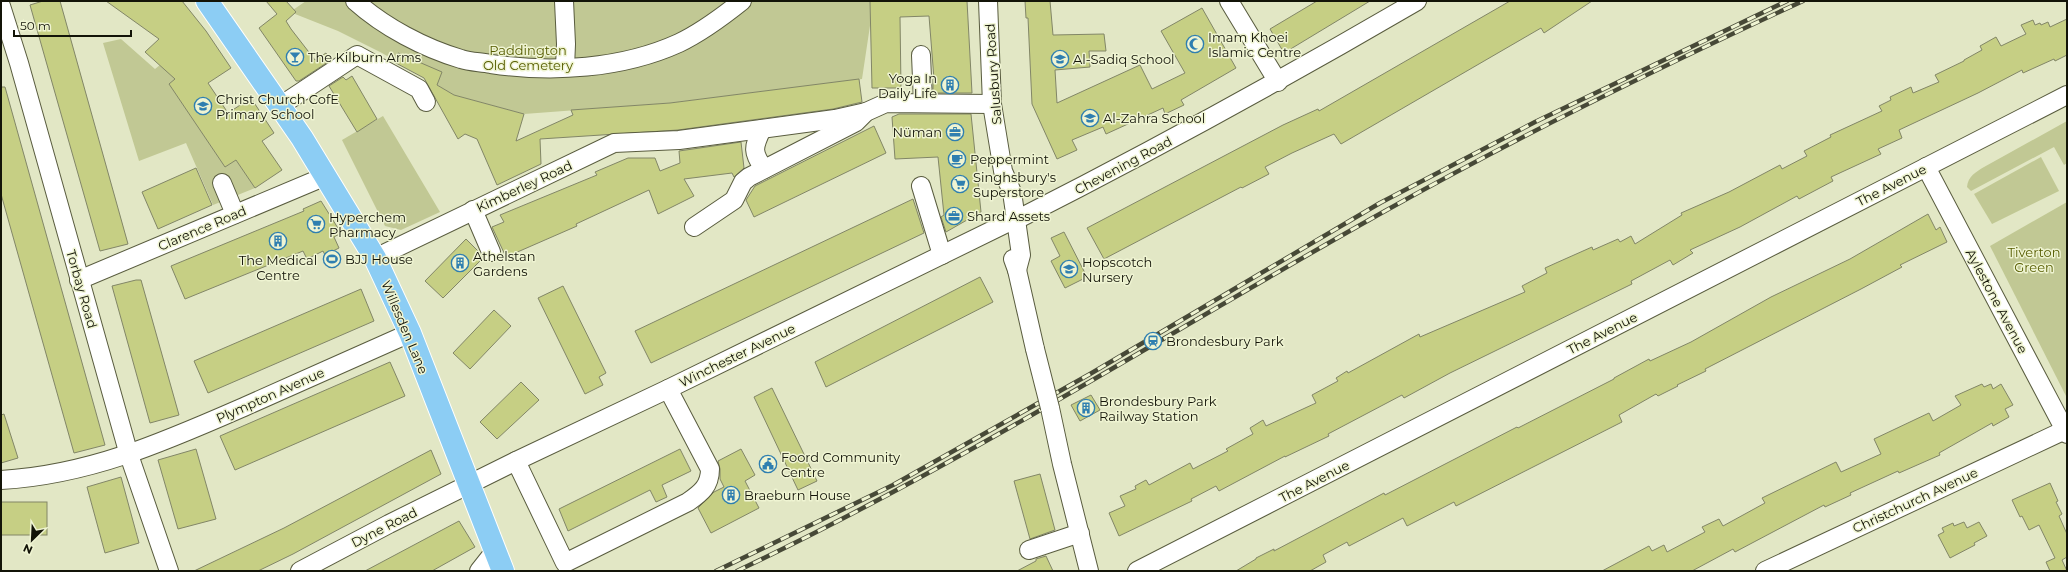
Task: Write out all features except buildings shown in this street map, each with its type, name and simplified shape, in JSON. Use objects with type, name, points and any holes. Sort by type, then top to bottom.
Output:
[{"type":"main road","name":"Willesden Lane","points":[[214,3],[326,176],[375,258],[410,334],[498,561]]},
{"type":"street","points":[[355,1],[410,38],[462,59],[526,68],[606,64],[639,57],[679,43],[708,27],[742,1]]},
{"type":"street","points":[[564,1],[566,44],[565,67]]},
{"type":"street","name":"Salusbury Road","points":[[988,1],[992,104],[1003,171],[1011,186],[1010,222]]},
{"type":"street","points":[[1229,1],[1278,82]]},
{"type":"street","name":"Chevening Road","points":[[1010,222],[1153,150],[1278,82],[1417,1]]},
{"type":"street","name":"Torbay Road","points":[[1,6],[19,63],[79,280],[130,455],[169,571]]},
{"type":"street","points":[[280,106],[357,55],[419,89],[426,102]]},
{"type":"street","points":[[921,56],[923,102]]},
{"type":"street","name":"The Avenue","points":[[1137,571],[2067,95]]},
{"type":"street","points":[[694,226],[734,200],[743,182],[764,169],[856,122],[866,112],[886,103],[923,102],[992,104]]},
{"type":"street","name":"Kimberley Road","points":[[375,258],[614,143],[679,140],[835,119],[866,112]]},
{"type":"street","points":[[762,129],[755,144],[755,156],[764,169]]},
{"type":"street","name":"Aylestone Avenue","points":[[1926,167],[2066,432]]},
{"type":"street","name":"Clarence Road","points":[[79,280],[326,176]]},
{"type":"street","points":[[222,183],[235,214]]},
{"type":"street","points":[[921,186],[942,255]]},
{"type":"street","points":[[473,210],[491,252]]},
{"type":"street","points":[[1010,222],[1021,256],[1017,270],[1062,464],[1089,571]]},
{"type":"street","name":"Winchester Avenue","points":[[468,486],[516,461],[668,389],[1010,222]]},
{"type":"street","name":"Plympton Avenue","points":[[1,480],[34,478],[77,470],[130,455],[410,334]]},
{"type":"street","points":[[516,461],[565,563],[688,502],[706,488],[710,477],[710,469],[668,389]]},
{"type":"street","name":"Christchurch Avenue","points":[[1765,571],[1787,566],[2066,432]]},
{"type":"street","name":"Dyne Road","points":[[300,571],[389,524],[468,486]]},
{"type":"street","points":[[1029,550],[1080,534]]},
{"type":"street","points":[[479,571],[498,561]]},
{"type":"green space","name":"Paddington Old Cemetery","points":[[306,1],[870,1],[871,19],[862,79],[670,103],[524,114],[454,95],[382,53],[338,31],[290,12]]},
{"type":"green space","points":[[121,39],[155,69],[185,45],[198,64],[169,84],[225,167],[236,160],[255,188],[213,205],[186,143],[139,161],[103,43]]},
{"type":"green space","points":[[383,116],[440,212],[401,230],[385,226],[342,140]]},
{"type":"green space","points":[[2067,121],[2067,163],[2064,165],[2054,147],[1971,191],[1967,187],[1971,177],[1984,167]]},
{"type":"green space","points":[[2041,157],[2059,191],[1992,224],[1974,194]]},
{"type":"green space","name":"Tiverton Green","points":[[2067,202],[2067,398],[1990,246]]},
{"type":"railway","points":[[716,571],[893,485],[1090,374],[1380,203],[1535,122],[1787,1]]},
{"type":"railway","points":[[737,571],[820,530],[984,442],[1304,257],[1488,155],[1592,102],[1803,1]]},
{"type":"place","name":"Imam Khoei Islamic Centre","points":[[1195,44]]},
{"type":"place","name":"The Kilburn Arms","points":[[295,57]]},
{"type":"place","name":"Al-Sadiq School","points":[[1060,59]]},
{"type":"place","name":"Yoga In Daily Life","points":[[950,85]]},
{"type":"place","name":"Christ Church CofE Primary School","points":[[203,106]]},
{"type":"place","name":"Al-Zahra School","points":[[1090,118]]},
{"type":"place","name":"Nüman","points":[[955,132]]},
{"type":"place","name":"Peppermint","points":[[957,159]]},
{"type":"place","name":"Singhsbury's Superstore","points":[[960,184]]},
{"type":"place","name":"Shard Assets","points":[[954,216]]},
{"type":"place","name":"Hyperchem Pharmacy","points":[[316,224]]},
{"type":"place","name":"The Medical Centre","points":[[278,241]]},
{"type":"place","name":"BJJ House","points":[[332,259]]},
{"type":"place","name":"Athelstan Gardens","points":[[460,263]]},
{"type":"place","name":"Hopscotch Nursery","points":[[1069,269]]},
{"type":"place","name":"Brondesbury Park","points":[[1153,341]]},
{"type":"place","name":"Brondesbury Park Railway Station","points":[[1086,408]]},
{"type":"place","name":"Foord Community Centre","points":[[768,464]]},
{"type":"place","name":"Braeburn House","points":[[731,495]]}]
